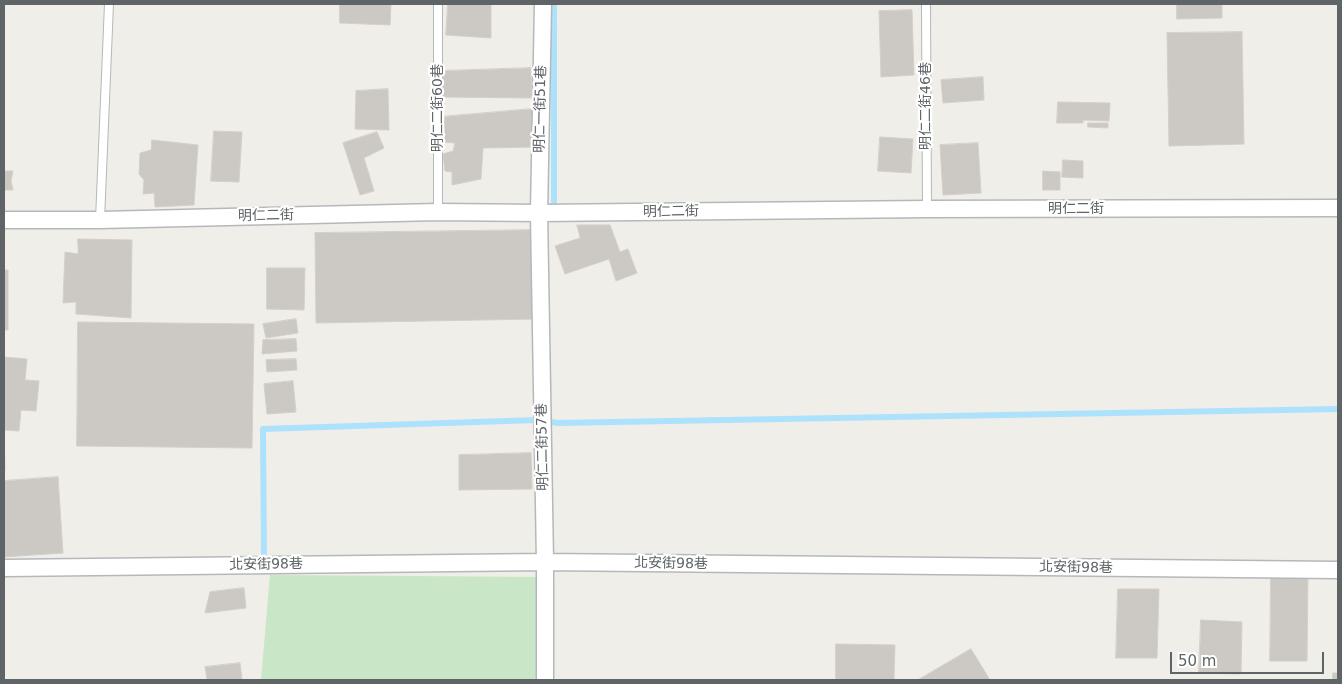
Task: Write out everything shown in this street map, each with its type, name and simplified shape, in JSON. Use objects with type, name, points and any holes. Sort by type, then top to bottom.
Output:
[{"type":"street","name":"明仁一街51巷","points":[[539,214],[543,4]]},
{"type":"street","name":"明仁二街","points":[[4,220],[100,220],[438,212],[539,214],[927,209],[1338,208]]},
{"type":"street","name":"明仁二街57巷","points":[[539,214],[545,562],[545,680]]},
{"type":"street","name":"北安街98巷","points":[[4,568],[545,562],[1338,570]]},
{"type":"lane","points":[[100,220],[109,4]]},
{"type":"lane","name":"明仁二街60巷","points":[[438,4],[438,212]]},
{"type":"lane","name":"明仁二街46巷","points":[[926,4],[927,209]]},
{"type":"green space","points":[[270,575],[542,577],[541,680],[261,680]]},
{"type":"building","points":[[340,4],[391,4],[390,25],[340,23]]},
{"type":"building","points":[[448,4],[491,4],[491,38],[446,35]]},
{"type":"building","points":[[1177,4],[1222,4],[1222,18],[1177,19]]},
{"type":"building","points":[[912,10],[914,75],[881,77],[879,11]]},
{"type":"building","points":[[1242,32],[1244,144],[1169,146],[1167,33]]},
{"type":"building","points":[[531,68],[532,98],[441,97],[440,71]]},
{"type":"building","points":[[983,77],[984,100],[943,103],[941,80]]},
{"type":"building","points":[[388,89],[389,130],[355,129],[356,91]]},
{"type":"building","points":[[1058,102],[1110,103],[1109,121],[1083,120],[1083,123],[1057,123]]},
{"type":"building","points":[[532,109],[536,147],[483,148],[481,179],[452,185],[452,172],[445,171],[443,154],[453,151],[455,143],[442,142],[440,117]]},
{"type":"building","points":[[1088,123],[1108,123],[1108,128],[1088,127]]},
{"type":"building","points":[[214,131],[242,132],[239,182],[211,181]]},
{"type":"building","points":[[377,132],[384,148],[364,158],[374,191],[360,195],[343,143]]},
{"type":"building","points":[[880,137],[913,139],[911,173],[878,171]]},
{"type":"building","points":[[152,140],[198,145],[194,205],[155,207],[154,193],[143,194],[144,180],[139,174],[140,153],[151,150]]},
{"type":"building","points":[[978,143],[981,193],[943,195],[940,145]]},
{"type":"building","points":[[1063,160],[1083,161],[1083,178],[1062,177]]},
{"type":"building","points":[[4,171],[13,171],[11,181],[13,190],[4,190]]},
{"type":"building","points":[[1043,171],[1060,172],[1060,190],[1043,190]]},
{"type":"building","points":[[577,225],[610,225],[620,252],[628,249],[637,273],[616,281],[609,259],[565,274],[555,246],[580,238]]},
{"type":"building","points":[[535,230],[536,319],[316,323],[315,233]]},
{"type":"building","points":[[78,239],[132,240],[131,318],[76,314],[76,302],[63,303],[65,252],[78,254]]},
{"type":"building","points":[[267,268],[305,268],[304,310],[267,309]]},
{"type":"building","points":[[4,270],[8,270],[8,330],[4,330]]},
{"type":"building","points":[[296,319],[298,333],[266,338],[263,324]]},
{"type":"building","points":[[78,322],[254,324],[252,448],[77,446]]},
{"type":"building","points":[[296,339],[297,351],[262,354],[263,340]]},
{"type":"building","points":[[4,357],[27,359],[25,380],[39,381],[36,411],[21,410],[19,431],[4,430]]},
{"type":"building","points":[[296,359],[297,370],[267,372],[266,360]]},
{"type":"building","points":[[293,381],[296,412],[267,414],[264,384]]},
{"type":"building","points":[[4,434],[5,470],[4,470]]},
{"type":"building","points":[[531,453],[532,489],[459,490],[459,455]]},
{"type":"building","points":[[58,477],[63,553],[4,557],[4,481]]},
{"type":"building","points":[[1271,574],[1308,574],[1307,661],[1270,661]]},
{"type":"building","points":[[244,588],[246,608],[205,613],[210,592]]},
{"type":"building","points":[[1118,589],[1159,589],[1157,658],[1116,658]]},
{"type":"building","points":[[1201,620],[1242,622],[1241,674],[1199,673]]},
{"type":"building","points":[[836,644],[895,645],[894,680],[836,680]]},
{"type":"building","points":[[971,649],[990,680],[918,680]]},
{"type":"building","points":[[240,663],[242,680],[207,680],[205,667]]},
{"type":"building","points":[[1333,673],[1338,673],[1338,680],[1333,680]]},
{"type":"waterway","points":[[554,4],[554,212]]},
{"type":"waterway","points":[[257,559],[264,559],[263,429],[537,420],[558,423],[1338,409]]}]
